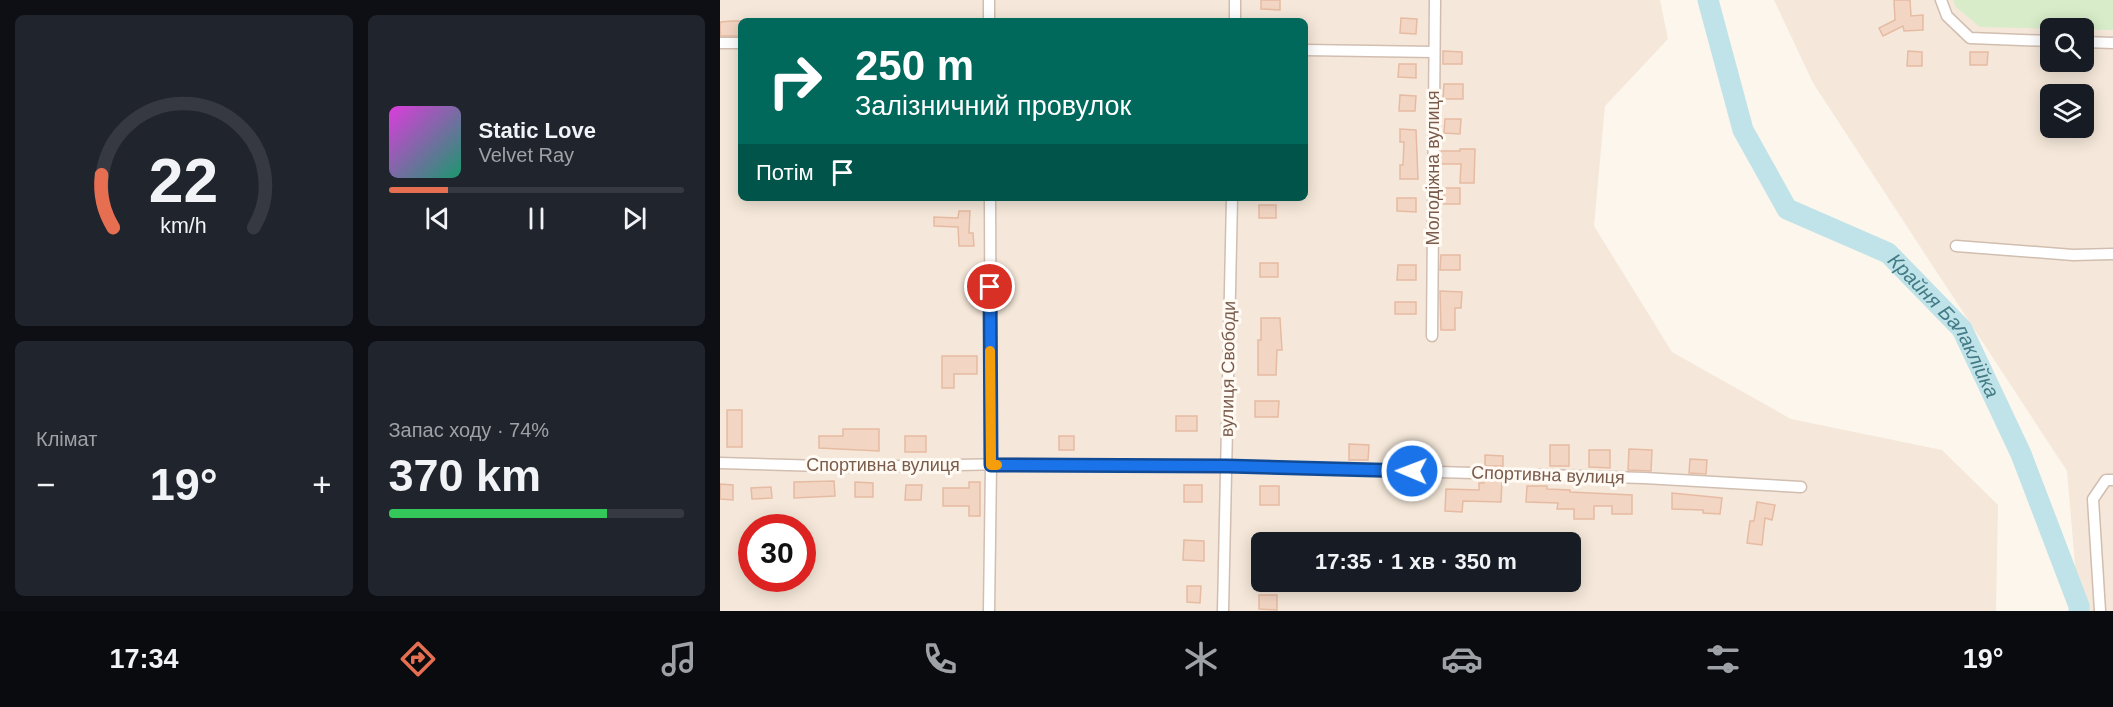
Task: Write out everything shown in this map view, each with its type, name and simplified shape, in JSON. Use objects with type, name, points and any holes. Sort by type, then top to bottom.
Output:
[{"type":"street","points":[[988,0],[989,18]]},
{"type":"street","points":[[1235,0],[1235,18]]},
{"type":"street","name":"Молодіжна вулиця","points":[[1432,336],[1435,0]]},
{"type":"street","points":[[1941,0],[1947,16],[1970,38],[2040,41]]},
{"type":"street","points":[[2094,42],[2113,43]]},
{"type":"street","points":[[720,43],[738,43]]},
{"type":"street","points":[[1308,50],[1434,52]]},
{"type":"street","points":[[989,611],[990,201]]},
{"type":"street","name":"вулиця Свободи","points":[[1223,611],[1232,201]]},
{"type":"street","points":[[1956,246],[2073,255],[2113,254]]},
{"type":"street","name":"Спортивна вулиця","points":[[720,463],[857,468],[991,465],[1227,466],[1644,477],[1801,487]]},
{"type":"street","points":[[2100,611],[2093,499],[2106,480],[2113,480]]},
{"type":"shaded area","points":[[720,0],[1660,0],[1668,39],[1605,106],[1594,226],[1672,352],[1791,419],[1942,450],[1998,505],[1996,611],[720,611]]},
{"type":"shaded area","points":[[1774,0],[2113,0],[2113,611],[2079,611],[2067,471],[1813,83]]},
{"type":"green space","points":[[1953,0],[2113,0],[2113,30],[2094,30],[2094,18],[2040,18],[2040,28],[1980,27],[1956,7]]},
{"type":"building","points":[[1261,0],[1280,0],[1280,10],[1261,9]]},
{"type":"building","points":[[1894,0],[1910,0],[1911,16],[1923,15],[1923,30],[1904,31],[1903,26],[1883,36],[1879,28],[1895,20]]},
{"type":"building","points":[[1401,18],[1417,19],[1416,34],[1400,33]]},
{"type":"building","points":[[738,21],[738,36],[720,36],[720,22]]},
{"type":"building","points":[[1443,51],[1462,52],[1462,64],[1443,64]]},
{"type":"building","points":[[1908,51],[1922,52],[1922,66],[1907,66]]},
{"type":"building","points":[[1970,52],[1988,52],[1987,65],[1970,65]]},
{"type":"building","points":[[1399,64],[1416,64],[1416,78],[1398,77]]},
{"type":"building","points":[[1444,84],[1463,84],[1463,99],[1443,99]]},
{"type":"building","points":[[1400,95],[1416,96],[1415,111],[1399,111]]},
{"type":"building","points":[[1445,119],[1461,119],[1460,134],[1444,133]]},
{"type":"building","points":[[1400,129],[1416,130],[1418,179],[1400,179],[1404,142],[1400,142]]},
{"type":"building","points":[[1460,149],[1475,149],[1474,183],[1460,183],[1461,164],[1441,164],[1441,151],[1460,151]]},
{"type":"building","points":[[1444,188],[1460,188],[1460,204],[1444,204]]},
{"type":"building","points":[[1397,198],[1416,198],[1416,212],[1397,211]]},
{"type":"building","points":[[1259,205],[1276,205],[1276,218],[1259,218]]},
{"type":"building","points":[[959,211],[970,211],[969,233],[973,233],[974,246],[959,246],[958,227],[934,226],[934,217],[958,218]]},
{"type":"building","points":[[1441,255],[1460,255],[1460,270],[1440,270]]},
{"type":"building","points":[[1260,263],[1278,263],[1278,277],[1260,277]]},
{"type":"building","points":[[1398,265],[1416,265],[1416,280],[1397,280]]},
{"type":"building","points":[[1440,291],[1462,292],[1461,308],[1455,308],[1455,330],[1441,330]]},
{"type":"building","points":[[1395,302],[1416,302],[1416,314],[1395,314]]},
{"type":"building","points":[[1261,318],[1280,318],[1282,350],[1277,350],[1276,375],[1258,375],[1258,340],[1261,340]]},
{"type":"building","points":[[942,356],[977,356],[977,374],[954,374],[954,388],[942,388]]},
{"type":"building","points":[[1255,401],[1279,401],[1278,417],[1255,417]]},
{"type":"building","points":[[727,410],[742,410],[742,447],[727,447]]},
{"type":"building","points":[[1176,416],[1197,416],[1197,431],[1176,431]]},
{"type":"building","points":[[843,429],[879,429],[879,451],[819,448],[819,436],[843,436]]},
{"type":"building","points":[[905,436],[926,436],[926,452],[905,452]]},
{"type":"building","points":[[1059,436],[1074,436],[1074,450],[1059,450]]},
{"type":"building","points":[[1349,444],[1369,445],[1368,460],[1349,460]]},
{"type":"building","points":[[1550,445],[1569,445],[1569,466],[1550,466]]},
{"type":"building","points":[[1629,449],[1652,450],[1651,471],[1628,470]]},
{"type":"building","points":[[1589,450],[1610,450],[1610,468],[1589,467]]},
{"type":"building","points":[[1485,455],[1503,456],[1503,466],[1485,466]]},
{"type":"building","points":[[1690,459],[1707,460],[1706,474],[1689,473]]},
{"type":"building","points":[[834,481],[835,496],[794,498],[794,482]]},
{"type":"building","points":[[1484,481],[1502,481],[1501,502],[1463,501],[1462,512],[1445,511],[1446,489],[1479,490],[1479,483],[1484,483]]},
{"type":"building","points":[[855,482],[873,483],[873,497],[855,497]]},
{"type":"building","points":[[969,482],[980,482],[980,516],[969,516],[969,506],[943,506],[943,488],[969,488]]},
{"type":"building","points":[[720,484],[733,485],[733,500],[720,499]]},
{"type":"building","points":[[906,485],[922,485],[921,500],[905,500]]},
{"type":"building","points":[[1184,485],[1202,485],[1202,502],[1184,502]]},
{"type":"building","points":[[1260,486],[1279,486],[1279,505],[1260,505]]},
{"type":"building","points":[[1527,486],[1547,486],[1547,489],[1570,490],[1570,492],[1632,495],[1632,514],[1612,514],[1612,506],[1594,506],[1594,519],[1574,519],[1574,509],[1557,509],[1558,503],[1526,502]]},
{"type":"building","points":[[771,487],[772,498],[752,499],[751,488]]},
{"type":"building","points":[[1672,493],[1722,498],[1720,514],[1703,513],[1703,510],[1672,509]]},
{"type":"building","points":[[1757,502],[1775,505],[1772,520],[1765,518],[1762,545],[1747,543],[1750,521],[1754,521]]},
{"type":"building","points":[[1184,540],[1204,541],[1204,561],[1183,560]]},
{"type":"building","points":[[1187,586],[1201,586],[1200,603],[1187,602]]},
{"type":"building","points":[[1259,595],[1277,595],[1277,610],[1259,609]]},
{"type":"waterway","name":"Крайня Балаклійка","points":[[1708,0],[1743,130],[1787,209],[1888,253],[1962,329],[2021,454],[2079,611]]},
{"type":"slow traffic","points":[[990,351],[991,465],[997,465]]},
{"type":"route","points":[[990,287],[991,465],[1227,466],[1412,471]]}]
